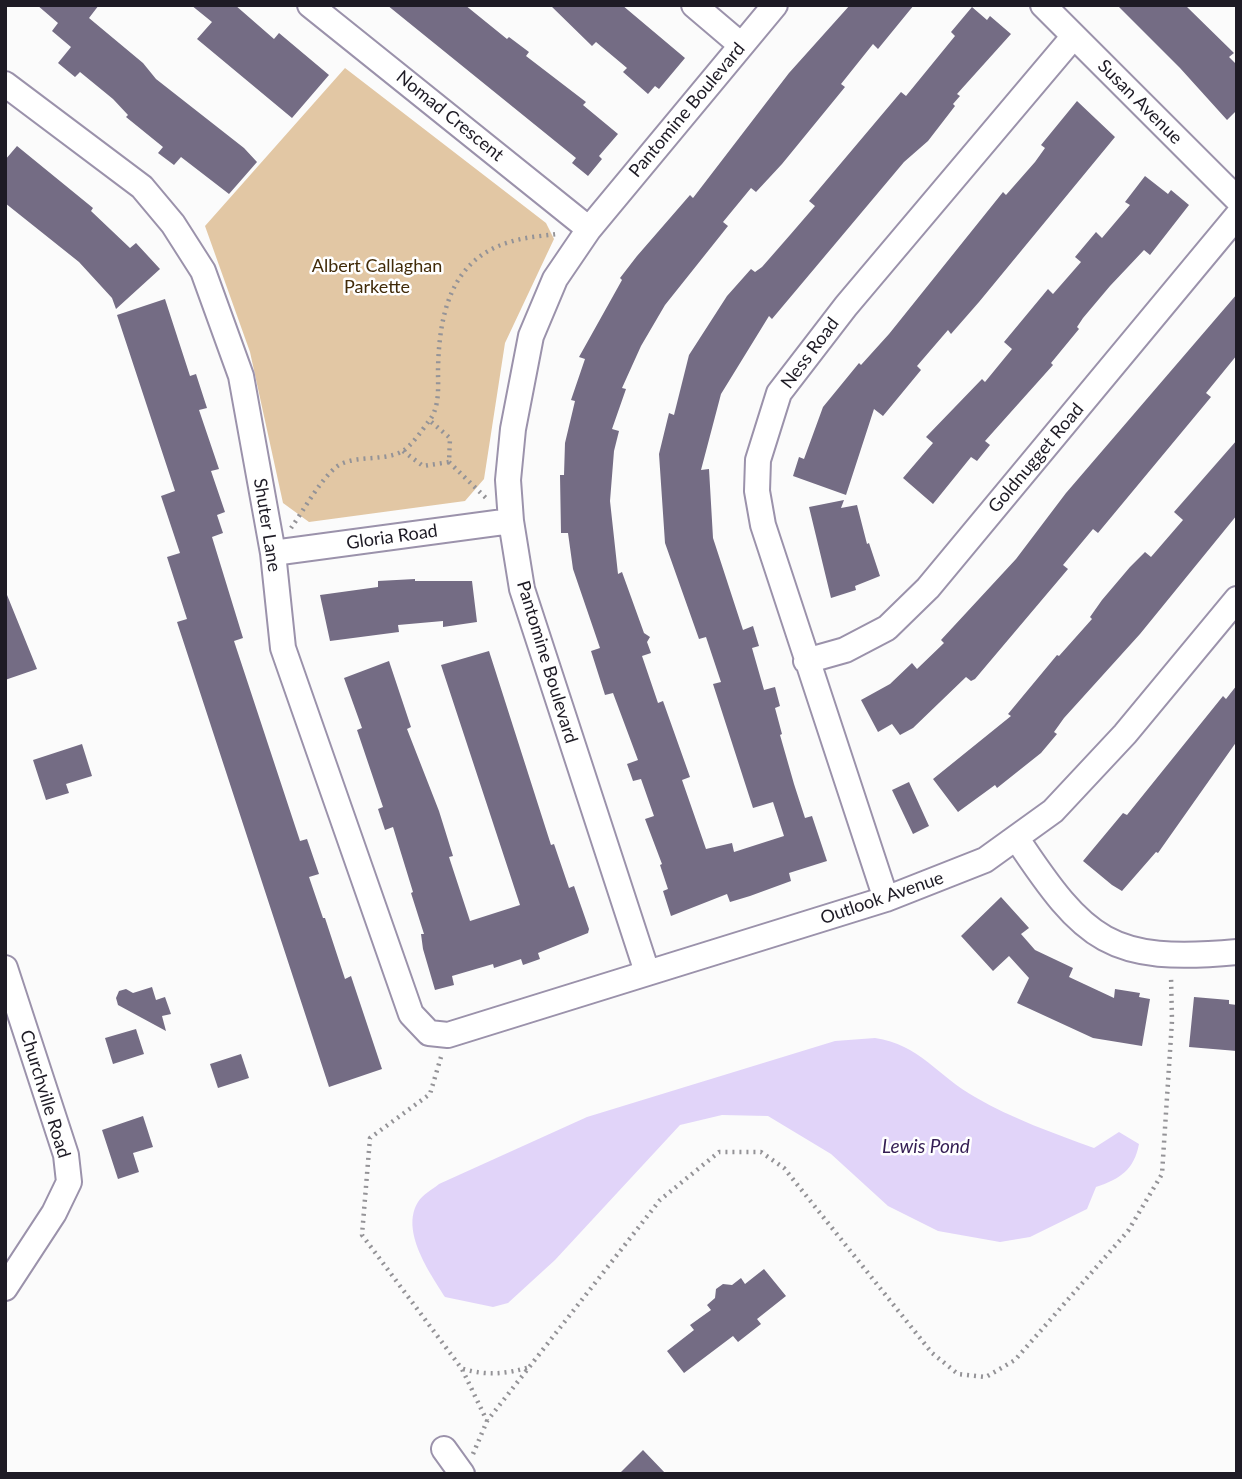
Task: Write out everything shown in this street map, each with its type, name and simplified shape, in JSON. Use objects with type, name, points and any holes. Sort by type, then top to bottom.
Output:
[{"type":"street","name":"Nomad Crescent","points":[[310,5],[589,229]]},
{"type":"street","points":[[694,5],[741,44]]},
{"type":"street","name":"Pantomine Boulevard","points":[[647,972],[522,589],[510,521],[508,480],[513,429],[531,336],[555,279],[589,229],[775,5]]},
{"type":"street","name":"Susan Avenue","points":[[1043,5],[1237,198]]},
{"type":"street","name":"Ness Road","points":[[886,900],[763,525],[757,491],[758,460],[779,393],[846,306],[1074,36]]},
{"type":"street","name":"Shuter Lane","points":[[5,84],[142,187],[173,224],[202,271],[241,376],[273,553],[283,648],[411,1014],[438,1034]]},
{"type":"street","name":"Goldnugget Road","points":[[806,661],[845,650],[887,628],[928,588],[1237,216]]},
{"type":"street","name":"Gloria Road","points":[[273,553],[510,521]]},
{"type":"street","name":"Outlook Avenue","points":[[438,1034],[886,900],[985,860],[1053,811],[1125,734],[1237,599]]},
{"type":"street","points":[[1017,839],[1051,890],[1081,923],[1110,944],[1143,953],[1237,952]]},
{"type":"street","name":"Churchville Road","points":[[5,968],[66,1155],[69,1182],[54,1213],[5,1288]]},
{"type":"street","points":[[443,1449],[465,1468]]},
{"type":"path","points":[[273,553],[334,469],[347,461],[364,461],[403,451],[429,420],[438,401],[439,330],[445,304],[458,280],[481,256],[509,242],[589,229]]},
{"type":"path","points":[[429,420],[450,438],[449,462],[510,521]]},
{"type":"path","points":[[403,451],[423,466],[449,462]]},
{"type":"path","points":[[465,1468],[487,1421],[531,1367],[576,1304],[660,1200],[719,1152],[761,1152],[783,1168],[932,1353],[958,1374],[986,1377],[1015,1360],[1128,1231],[1162,1174],[1172,1021],[1171,954]]},
{"type":"path","points":[[438,1034],[430,1094],[370,1138],[362,1235],[462,1369],[487,1421]]},
{"type":"path","points":[[462,1369],[482,1374],[506,1374],[531,1367]]},
{"type":"green space","name":"Albert Callaghan Parkette","points":[[345,68],[546,223],[554,239],[505,343],[484,479],[465,501],[309,522],[283,503],[250,352],[205,226]]},
{"type":"water","name":"Lewis Pond","points":[[875,1038],[904,1047],[975,1097],[1048,1131],[1094,1148],[1119,1132],[1139,1144],[1134,1161],[1119,1177],[1096,1187],[1087,1209],[1030,1237],[1000,1242],[938,1231],[888,1206],[831,1154],[768,1116],[722,1115],[680,1125],[555,1260],[508,1303],[493,1307],[445,1297],[425,1264],[415,1238],[413,1213],[420,1199],[439,1184],[587,1117],[835,1041]]},
{"type":"building","points":[[37,5],[99,5],[89,18],[143,63],[156,79],[244,148],[257,162],[229,194],[181,157],[174,165],[158,153],[163,147],[126,117],[128,115],[113,99],[80,72],[75,77],[58,63],[71,47],[52,31],[58,23]]},
{"type":"building","points":[[191,5],[235,5],[274,39],[279,33],[329,75],[292,118],[197,39],[212,22]]},
{"type":"building","points":[[387,5],[465,5],[507,39],[509,37],[529,52],[526,56],[586,102],[583,105],[618,134],[599,156],[602,159],[588,176],[572,163],[576,158]]},
{"type":"building","points":[[550,5],[622,5],[685,58],[659,89],[655,86],[648,94],[623,72],[627,68],[596,42],[592,46]]},
{"type":"building","points":[[850,5],[914,5],[878,49],[873,44],[841,84],[845,87],[782,164],[756,192],[751,188],[723,222],[728,226],[665,305],[641,346],[622,388],[626,389],[612,429],[619,431],[614,451],[610,501],[618,574],[622,572],[644,633],[650,637],[647,642],[651,653],[642,656],[658,703],[663,701],[690,777],[682,780],[706,849],[732,843],[734,852],[784,836],[773,802],[753,808],[713,684],[721,682],[706,637],[699,639],[665,543],[659,454],[669,413],[674,415],[689,355],[727,296],[751,269],[755,272],[762,267],[815,206],[809,201],[901,92],[906,96],[955,36],[951,32],[972,7],[987,20],[990,16],[1011,34],[957,94],[960,96],[953,104],[955,106],[928,141],[904,162],[772,319],[769,316],[721,394],[701,470],[709,469],[713,538],[743,630],[753,626],[759,646],[752,648],[764,690],[775,687],[780,706],[775,708],[782,734],[780,735],[794,784],[805,818],[812,816],[827,861],[789,873],[791,881],[750,896],[730,902],[727,894],[671,916],[663,891],[668,889],[660,865],[662,864],[645,819],[654,816],[641,779],[633,781],[627,764],[638,760],[613,693],[605,695],[591,651],[600,648],[573,569],[568,533],[561,533],[560,475],[564,475],[565,443],[575,401],[571,400],[585,359],[579,357],[622,280],[620,278],[690,195],[693,198],[789,73]]},
{"type":"building","points":[[1117,5],[1185,5],[1234,53],[1229,57],[1237,65],[1237,110],[1227,120]]},
{"type":"building","points":[[1077,101],[1115,137],[979,302],[951,334],[948,330],[917,366],[921,370],[883,416],[874,409],[846,495],[793,476],[799,457],[804,459],[823,407],[859,363],[861,365],[889,334],[1003,192],[1006,195],[1035,162],[1045,148],[1041,145]]},
{"type":"building","points":[[17,146],[93,208],[91,211],[130,248],[136,243],[160,269],[116,309],[112,298],[79,262],[5,203],[5,160]]},
{"type":"building","points":[[1145,176],[1168,194],[1171,190],[1189,205],[1150,255],[1144,250],[1110,286],[1083,318],[1077,327],[1079,329],[1051,363],[1053,365],[985,441],[990,445],[977,461],[971,457],[933,504],[903,478],[933,443],[926,437],[982,379],[985,382],[1012,349],[1004,342],[1048,289],[1053,294],[1081,262],[1075,257],[1096,232],[1102,238],[1130,205],[1125,202]]},
{"type":"building","points":[[1237,294],[1237,355],[1206,393],[1211,397],[1098,533],[1093,529],[1063,565],[1068,569],[975,679],[971,681],[966,677],[913,728],[900,735],[892,724],[878,732],[861,700],[890,684],[912,663],[917,669],[944,643],[941,640],[1016,559],[1066,493]]},
{"type":"building","points":[[165,299],[190,376],[196,374],[207,408],[199,410],[219,469],[211,471],[225,512],[217,515],[223,533],[212,537],[243,638],[234,641],[300,841],[307,839],[319,874],[309,877],[323,918],[345,979],[351,976],[382,1069],[329,1087],[177,622],[187,619],[167,557],[180,553],[161,496],[175,491],[117,315]]},
{"type":"building","points":[[1237,440],[1237,515],[1140,634],[1064,718],[1054,732],[1057,734],[1041,753],[997,788],[995,785],[958,812],[933,779],[1011,716],[1008,714],[1057,655],[1059,656],[1092,619],[1090,617],[1102,600],[1130,567],[1145,552],[1151,557],[1183,520],[1174,512]]},
{"type":"building","points":[[844,500],[841,508],[857,505],[867,544],[869,543],[880,576],[855,586],[856,590],[831,598],[809,507]]},
{"type":"building","points":[[378,581],[472,581],[477,622],[443,627],[443,621],[398,625],[399,632],[330,641],[320,595],[378,587]]},
{"type":"building","points":[[5,590],[37,669],[5,680]]},
{"type":"building","points":[[489,651],[551,845],[554,844],[569,888],[574,886],[589,929],[588,933],[538,953],[540,959],[523,965],[521,959],[494,968],[493,964],[452,976],[454,985],[435,990],[423,949],[421,934],[424,934],[411,893],[413,892],[393,827],[385,830],[378,809],[383,807],[357,730],[362,728],[344,678],[389,661],[411,727],[407,729],[439,811],[453,856],[449,857],[470,921],[520,905],[441,665]]},
{"type":"building","points":[[1237,685],[1237,741],[1158,853],[1156,852],[1122,891],[1083,861],[1123,813],[1127,815],[1223,696],[1226,699]]},
{"type":"building","points":[[82,744],[92,776],[66,784],[69,793],[46,800],[33,760]]},
{"type":"building","points":[[909,782],[929,826],[913,834],[892,790]]},
{"type":"building","points":[[1001,897],[1029,928],[1021,934],[1035,950],[1073,968],[1069,977],[1114,998],[1115,989],[1140,993],[1139,997],[1150,999],[1142,1046],[1093,1038],[1017,1003],[1029,978],[1009,956],[993,971],[961,936]]},
{"type":"building","points":[[152,987],[156,1000],[165,997],[171,1014],[162,1016],[166,1031],[118,1005],[116,998],[119,991],[126,989],[133,993]]},
{"type":"building","points":[[1194,997],[1229,1000],[1229,1004],[1237,1005],[1237,1051],[1189,1047]]},
{"type":"building","points":[[136,1029],[144,1054],[113,1064],[105,1038]]},
{"type":"building","points":[[241,1054],[249,1078],[218,1088],[210,1064]]},
{"type":"building","points":[[143,1116],[153,1147],[133,1153],[139,1172],[118,1179],[102,1130]]},
{"type":"building","points":[[764,1269],[786,1296],[757,1319],[761,1324],[738,1342],[733,1336],[684,1373],[667,1351],[694,1330],[690,1325],[711,1310],[707,1305],[715,1298],[716,1289],[723,1284],[732,1285],[741,1278],[745,1284]]},
{"type":"building","points":[[643,1450],[666,1474],[619,1474]]}]
